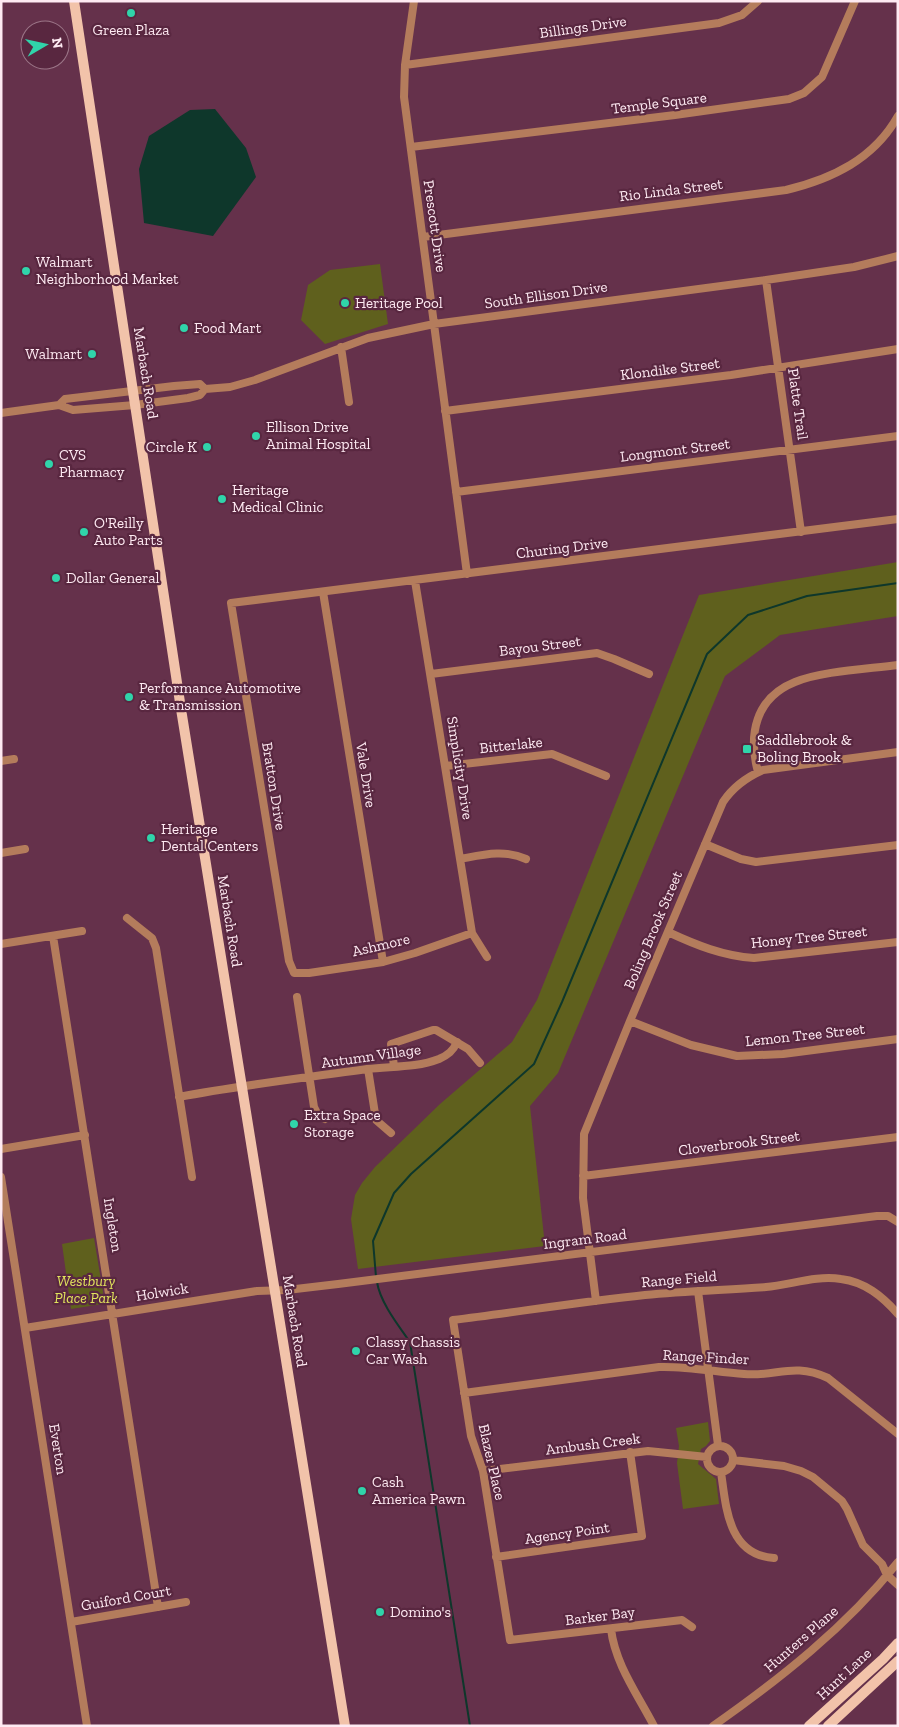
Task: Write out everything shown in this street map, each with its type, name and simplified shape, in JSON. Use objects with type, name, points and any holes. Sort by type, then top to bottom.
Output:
[{"type":"main road","name":"Marbach Road","points":[[74,1],[241,1085],[345,1726]]},
{"type":"main road","name":"Hunt Lane","points":[[809,1726],[898,1643]]},
{"type":"main road","name":"Hunt Lane","points":[[828,1726],[898,1661]]},
{"type":"street","name":"Prescott Drive","points":[[414,1],[403,86],[466,574]]},
{"type":"street","name":"Billings Drive","points":[[405,65],[719,23],[742,15],[758,1]]},
{"type":"street","name":"Temple Square","points":[[411,147],[675,115],[789,99],[804,93],[822,77],[855,1]]},
{"type":"street","name":"Rio Linda Street","points":[[423,237],[786,190],[834,175],[861,159],[898,116]]},
{"type":"street","name":"South Ellison Drive","points":[[1,413],[59,405],[73,410],[177,400],[200,395],[205,389],[230,387],[255,380],[340,347],[384,333],[434,324],[854,267],[898,256]]},
{"type":"street","name":"Platte Trail","points":[[766,280],[801,532]]},
{"type":"street","points":[[340,347],[349,402]]},
{"type":"street","name":"Klondike Street","points":[[445,411],[731,376],[898,349]]},
{"type":"street","name":"South Ellison Drive","points":[[59,405],[66,399],[174,386],[200,384],[205,389]]},
{"type":"street","points":[[174,386],[177,400]]},
{"type":"street","name":"Longmont Street","points":[[456,492],[898,436]]},
{"type":"street","name":"Churing Drive","points":[[230,603],[898,519]]},
{"type":"street","name":"Simplicity Drive","points":[[416,580],[472,932],[486,957]]},
{"type":"street","name":"Vale Drive","points":[[323,592],[383,962]]},
{"type":"street","name":"Bratton Drive","points":[[230,603],[289,961],[294,973]]},
{"type":"street","name":"Bayou Street","points":[[431,674],[597,653],[649,674]]},
{"type":"street","points":[[758,772],[753,750],[755,728],[763,708],[779,691],[794,682],[811,677],[898,665]]},
{"type":"street","name":"Boling Brook Street","points":[[596,1301],[584,1204],[584,1134],[726,797],[738,784],[758,772],[898,752]]},
{"type":"street","name":"Bitterlake","points":[[446,766],[552,754],[606,776]]},
{"type":"street","points":[[1,761],[14,759]]},
{"type":"street","points":[[705,844],[741,859],[756,862],[898,845]]},
{"type":"street","points":[[1,853],[25,849]]},
{"type":"street","points":[[460,859],[504,853],[516,854],[526,858]]},
{"type":"street","points":[[127,918],[152,938],[156,948],[192,1177]]},
{"type":"street","points":[[1,944],[82,931]]},
{"type":"street","name":"Ashmore","points":[[294,973],[309,973],[383,962],[415,953],[472,932]]},
{"type":"street","name":"Honey Tree Street","points":[[668,932],[716,952],[754,958],[898,942]]},
{"type":"street","name":"Ingleton","points":[[53,936],[158,1607]]},
{"type":"street","points":[[297,997],[314,1107],[326,1119]]},
{"type":"street","name":"Lemon Tree Street","points":[[630,1021],[691,1045],[737,1056],[784,1054],[898,1039]]},
{"type":"street","points":[[394,1066],[391,1044],[433,1030],[468,1049],[480,1063]]},
{"type":"street","name":"Autumn Village","points":[[179,1097],[241,1085],[310,1078],[394,1066],[419,1065],[439,1059],[453,1051],[458,1042]]},
{"type":"street","points":[[368,1069],[376,1120],[391,1133]]},
{"type":"street","points":[[1,1149],[85,1135]]},
{"type":"street","name":"Cloverbrook Street","points":[[584,1176],[898,1136]]},
{"type":"street","name":"Everton","points":[[1,1177],[87,1726]]},
{"type":"street","name":"Ingram Road","points":[[274,1290],[393,1277],[877,1216],[888,1216],[898,1222]]},
{"type":"street","name":"Range Field","points":[[453,1320],[596,1301],[768,1286],[824,1278],[855,1282],[871,1289],[887,1301],[898,1314]]},
{"type":"street","name":"Holwick","points":[[25,1328],[257,1291],[274,1290]]},
{"type":"street","points":[[698,1291],[718,1446]]},
{"type":"street","name":"Blazer Place","points":[[453,1320],[471,1436],[483,1471],[510,1640]]},
{"type":"street","name":"Range Finder","points":[[464,1393],[672,1367],[746,1375],[802,1370],[816,1372],[828,1378],[898,1434]]},
{"type":"street","points":[[718,1446],[727,1448],[733,1455],[729,1468],[721,1472],[712,1470],[707,1462],[710,1450],[718,1446]]},
{"type":"street","name":"Ambush Creek","points":[[483,1471],[630,1452],[648,1451],[707,1458]]},
{"type":"street","name":"Agency Point","points":[[496,1557],[642,1536],[630,1452]]},
{"type":"street","points":[[733,1460],[795,1468],[813,1477],[842,1501],[848,1509],[863,1545],[882,1564],[887,1575],[898,1585]]},
{"type":"street","points":[[721,1472],[730,1525],[736,1535],[748,1549],[757,1554],[774,1558]]},
{"type":"street","points":[[882,1564],[897,1566]]},
{"type":"street","name":"Hunters Plane","points":[[713,1726],[755,1696],[819,1643],[897,1566]]},
{"type":"street","name":"Guiford Court","points":[[71,1622],[186,1602]]},
{"type":"street","name":"Barker Bay","points":[[510,1640],[682,1620],[692,1627]]},
{"type":"street","points":[[611,1629],[612,1641],[620,1664],[654,1726]]},
{"type":"green space","name":"Heritage Pool","points":[[380,264],[388,324],[325,344],[301,320],[308,285],[330,270]]},
{"type":"green space","points":[[898,562],[898,616],[780,635],[725,676],[558,1073],[530,1106],[545,1246],[358,1269],[351,1219],[355,1195],[362,1183],[375,1167],[440,1104],[512,1042],[537,1000],[699,595]]},
{"type":"green space","name":"Westbury Place Park","points":[[94,1238],[103,1292],[103,1304],[71,1309],[62,1244]]},
{"type":"green space","points":[[708,1422],[710,1441],[701,1449],[698,1464],[716,1479],[719,1504],[683,1509],[677,1463],[679,1446],[676,1428]]},
{"type":"shaded area","points":[[215,109],[246,148],[256,177],[213,236],[144,223],[139,169],[149,136],[190,110]]},
{"type":"waterway","points":[[376,1277],[373,1241],[394,1193],[411,1174],[534,1064],[562,1002],[707,654],[748,615],[807,596],[898,583]]},
{"type":"waterway","points":[[377,1282],[386,1305],[410,1342],[470,1726]]},
{"type":"place","name":"Green Plaza","points":[[131,13]]},
{"type":"place","name":"Walmart Neighborhood Market","points":[[26,271]]},
{"type":"place","name":"Heritage Pool","points":[[345,303]]},
{"type":"place","name":"Food Mart","points":[[184,328]]},
{"type":"place","name":"Walmart","points":[[92,354]]},
{"type":"place","name":"Ellison Drive Animal Hospital","points":[[256,436]]},
{"type":"place","name":"Circle K","points":[[207,447]]},
{"type":"place","name":"CVS Pharmacy","points":[[49,464]]},
{"type":"place","name":"Heritage Medical Clinic","points":[[222,499]]},
{"type":"place","name":"O'Reilly Auto Parts","points":[[84,532]]},
{"type":"place","name":"Dollar General","points":[[56,578]]},
{"type":"place","name":"Performance Automotive & Transmission","points":[[129,697]]},
{"type":"place","name":"Saddlebrook & Boling Brook","points":[[747,749]]},
{"type":"place","name":"Heritage Dental Centers","points":[[151,838]]},
{"type":"place","name":"Extra Space Storage","points":[[294,1124]]},
{"type":"place","name":"Classy Chassis Car Wash","points":[[356,1351]]},
{"type":"place","name":"Cash America Pawn","points":[[362,1491]]},
{"type":"place","name":"Domino's","points":[[380,1612]]}]
